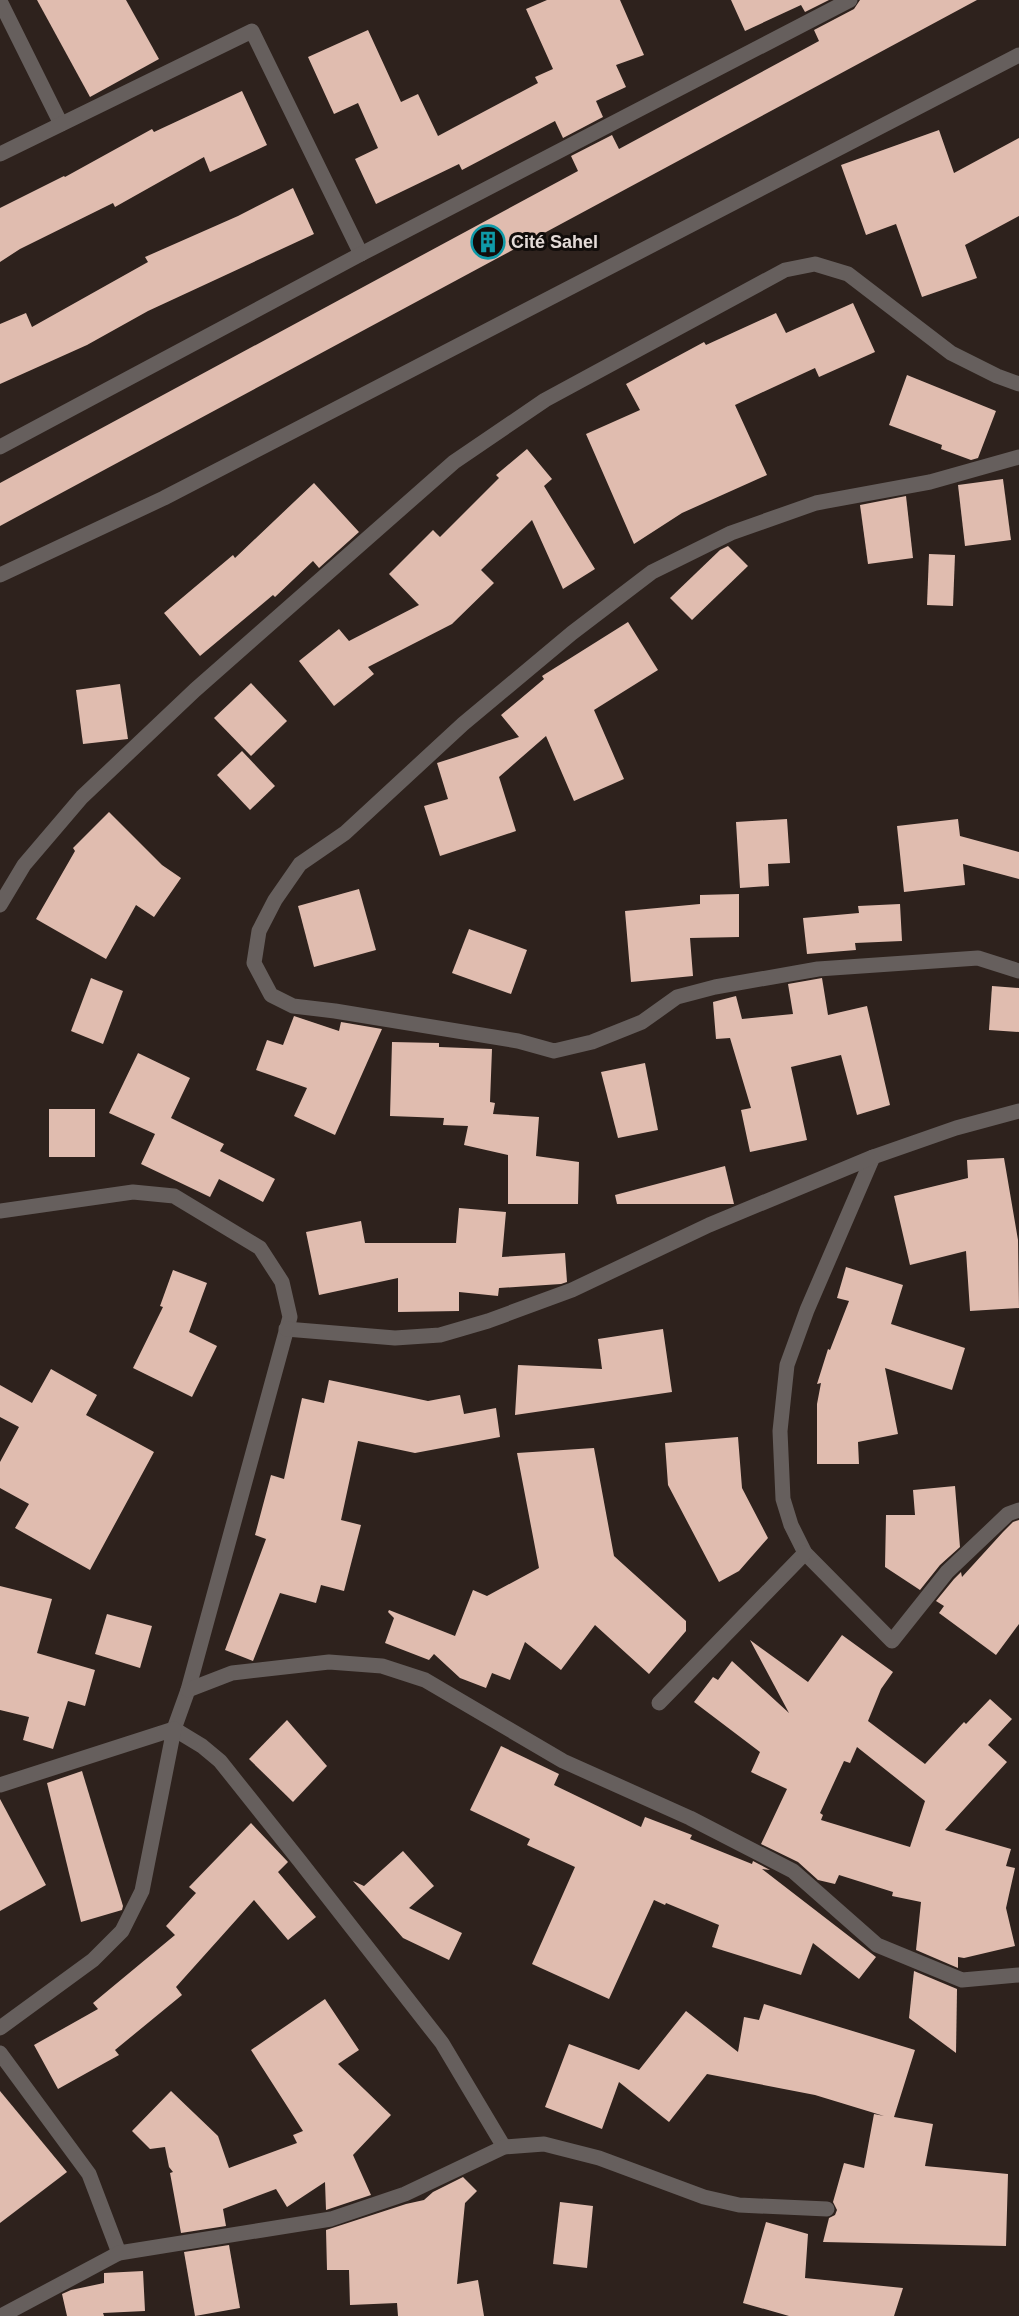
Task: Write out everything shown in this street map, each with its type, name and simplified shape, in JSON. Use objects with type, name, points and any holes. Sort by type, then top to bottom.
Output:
[{"type":"street","points":[[0,447],[361,254],[849,0]]},
{"type":"street","points":[[0,1],[61,124]]},
{"type":"street","points":[[0,154],[252,31],[361,254]]},
{"type":"street","points":[[0,575],[175,492],[1019,55]]},
{"type":"street","points":[[0,905],[24,865],[82,797],[195,690],[454,462],[545,400],[785,270],[815,264],[848,274],[951,353],[997,376],[1019,384]]},
{"type":"street","points":[[1019,457],[930,482],[816,503],[731,533],[652,573],[572,633],[463,724],[345,833],[300,864],[275,900],[259,931],[254,963],[272,996],[293,1006],[518,1041],[554,1051],[592,1042],[642,1022],[677,997],[715,987],[806,971],[978,958],[1019,971]]},
{"type":"street","points":[[286,1329],[395,1338],[440,1335],[572,1290],[709,1225],[873,1157],[956,1128],[1019,1110]]},
{"type":"street","points":[[873,1157],[807,1310],[787,1365],[780,1431],[783,1499],[790,1525],[805,1553],[892,1641],[947,1572],[1008,1514],[1019,1510]]},
{"type":"street","points":[[0,1211],[133,1192],[174,1196],[260,1248],[282,1282],[290,1317],[188,1690],[174,1729],[142,1891],[122,1931],[93,1960],[0,2028]]},
{"type":"street","points":[[658,1703],[805,1553]]},
{"type":"street","points":[[188,1690],[232,1673],[329,1662],[381,1666],[425,1680],[563,1761],[690,1818],[793,1871],[877,1945],[962,1980],[1019,1975]]},
{"type":"street","points":[[0,1785],[174,1729],[202,1746],[220,1761],[442,2043],[504,2147]]},
{"type":"street","points":[[0,2053],[89,2174],[119,2253]]},
{"type":"street","points":[[1,2316],[119,2253],[331,2219],[405,2194],[504,2147],[544,2144],[599,2158],[704,2197],[739,2205],[827,2209]]},
{"type":"building","points":[[37,0],[126,0],[159,59],[90,97]]},
{"type":"building","points":[[547,0],[620,0],[644,55],[616,65],[626,87],[596,101],[603,117],[563,138],[555,121],[462,170],[459,164],[376,204],[355,159],[378,148],[358,103],[334,114],[308,57],[368,30],[401,102],[418,94],[438,136],[538,83],[535,77],[553,69],[526,9]]},
{"type":"building","points":[[731,0],[829,0],[805,12],[801,5],[745,31]]},
{"type":"building","name":"Cité Sahel","points":[[860,0],[977,0],[0,526],[0,483],[578,171],[571,156],[612,135],[619,149],[819,41],[814,30],[854,9]]},
{"type":"building","points":[[242,91],[267,145],[210,172],[204,157],[115,207],[113,203],[20,249],[0,262],[0,208],[65,177],[152,129],[154,132]]},
{"type":"building","points":[[939,130],[954,173],[1019,138],[1019,216],[965,245],[977,278],[922,297],[896,224],[866,235],[841,165]]},
{"type":"building","points":[[293,188],[314,234],[148,311],[87,345],[0,384],[0,324],[26,313],[32,327],[148,262],[145,257],[238,216]]},
{"type":"building","points":[[853,303],[875,352],[819,377],[815,368],[735,405],[767,475],[682,513],[634,544],[586,434],[640,410],[626,384],[704,342],[706,345],[776,313],[786,333]]},
{"type":"building","points":[[907,375],[996,411],[978,458],[971,460],[941,449],[942,445],[889,425]]},
{"type":"building","points":[[527,449],[552,479],[544,486],[595,569],[563,589],[532,520],[481,570],[494,583],[452,624],[368,667],[374,674],[334,706],[299,661],[339,629],[349,641],[419,605],[389,574],[433,530],[440,537],[499,478],[496,475]]},
{"type":"building","points":[[1003,479],[1011,540],[965,546],[958,485]]},
{"type":"building","points":[[314,483],[359,532],[319,568],[313,561],[275,597],[273,595],[200,656],[164,613],[233,555],[235,558]]},
{"type":"building","points":[[906,496],[913,558],[868,564],[860,505]]},
{"type":"building","points":[[728,546],[748,566],[692,620],[670,598],[720,550]]},
{"type":"building","points":[[929,554],[955,555],[953,606],[927,605]]},
{"type":"building","points":[[628,622],[658,670],[594,710],[624,779],[574,801],[546,736],[499,777],[516,831],[440,856],[424,806],[448,799],[437,763],[519,737],[501,715],[544,679],[542,676]]},
{"type":"building","points":[[251,683],[287,721],[251,756],[214,718]]},
{"type":"building","points":[[120,684],[128,739],[83,744],[76,690]]},
{"type":"building","points":[[242,751],[275,786],[250,810],[217,775]]},
{"type":"building","points":[[109,812],[162,865],[181,878],[154,917],[136,905],[106,959],[36,919],[75,851],[73,848]]},
{"type":"building","points":[[787,819],[790,863],[768,864],[769,886],[740,888],[736,822]]},
{"type":"building","points":[[958,819],[960,836],[1019,852],[1019,879],[963,864],[965,885],[904,892],[897,826]]},
{"type":"building","points":[[359,889],[376,950],[314,967],[298,906]]},
{"type":"building","points":[[739,894],[739,937],[690,938],[693,976],[631,982],[625,911],[700,904],[700,895]]},
{"type":"building","points":[[900,904],[902,941],[855,943],[856,950],[807,954],[803,918],[859,913],[858,906]]},
{"type":"building","points":[[469,929],[527,950],[511,994],[452,973]]},
{"type":"building","points":[[91,978],[123,991],[103,1044],[71,1031]]},
{"type":"building","points":[[822,978],[828,1015],[867,1006],[890,1105],[857,1115],[841,1055],[791,1067],[807,1140],[750,1152],[741,1110],[751,1108],[730,1038],[716,1039],[713,1002],[736,996],[742,1019],[793,1014],[788,984]]},
{"type":"building","points":[[992,986],[1019,988],[1019,1032],[989,1030]]},
{"type":"building","points":[[294,1016],[339,1031],[341,1022],[382,1029],[335,1135],[294,1116],[307,1088],[256,1070],[267,1040],[283,1045]]},
{"type":"building","points":[[392,1042],[439,1043],[439,1047],[492,1049],[490,1102],[495,1103],[493,1114],[539,1117],[536,1156],[579,1162],[578,1204],[508,1204],[508,1155],[464,1145],[468,1126],[443,1125],[444,1118],[390,1116]]},
{"type":"building","points":[[138,1053],[190,1078],[171,1118],[224,1144],[220,1151],[275,1179],[263,1202],[219,1179],[210,1197],[141,1164],[155,1134],[109,1113]]},
{"type":"building","points":[[645,1063],[658,1130],[618,1138],[601,1072]]},
{"type":"building","points":[[49,1109],[95,1109],[95,1157],[49,1157]]},
{"type":"building","points":[[1004,1158],[1018,1240],[1019,1308],[970,1311],[966,1251],[910,1265],[894,1196],[968,1178],[967,1160]]},
{"type":"building","points":[[725,1166],[734,1204],[617,1204],[615,1195]]},
{"type":"building","points":[[459,1208],[506,1212],[502,1257],[565,1253],[567,1282],[499,1288],[498,1296],[459,1292],[459,1311],[398,1312],[398,1278],[319,1295],[306,1232],[361,1221],[365,1243],[456,1243]]},
{"type":"building","points":[[846,1267],[903,1285],[891,1324],[965,1348],[952,1390],[885,1368],[898,1434],[858,1442],[859,1464],[817,1464],[817,1404],[821,1383],[817,1384],[828,1349],[830,1350],[849,1301],[837,1298]]},
{"type":"building","points":[[173,1270],[207,1283],[189,1332],[217,1346],[192,1397],[133,1368],[163,1307],[160,1306]]},
{"type":"building","points":[[663,1329],[672,1392],[515,1415],[518,1365],[602,1369],[598,1339]]},
{"type":"building","points":[[51,1369],[97,1395],[86,1415],[154,1452],[90,1570],[15,1528],[29,1504],[0,1488],[0,1462],[19,1427],[0,1417],[0,1385],[32,1403]]},
{"type":"building","points":[[329,1380],[428,1401],[460,1395],[464,1414],[496,1408],[500,1437],[415,1453],[358,1441],[341,1520],[361,1525],[344,1591],[321,1585],[316,1603],[280,1593],[253,1661],[225,1650],[266,1539],[255,1535],[271,1475],[284,1479],[302,1398],[324,1403]]},
{"type":"building","points":[[738,1437],[742,1488],[768,1538],[739,1571],[719,1582],[668,1485],[665,1443]]},
{"type":"building","points":[[594,1448],[614,1556],[686,1621],[686,1631],[649,1674],[595,1625],[561,1670],[525,1642],[510,1680],[492,1673],[486,1688],[460,1678],[434,1654],[429,1660],[385,1643],[394,1618],[388,1612],[389,1610],[455,1636],[473,1590],[487,1596],[539,1568],[517,1453]]},
{"type":"building","points":[[955,1486],[960,1547],[940,1565],[920,1590],[885,1567],[886,1515],[915,1515],[913,1490]]},
{"type":"building","points":[[1019,1520],[1019,1624],[996,1655],[939,1613],[944,1606],[936,1601],[961,1572],[962,1577],[1013,1522]]},
{"type":"building","points":[[0,1586],[52,1599],[37,1653],[95,1670],[85,1706],[68,1701],[53,1749],[23,1740],[29,1717],[0,1710]]},
{"type":"building","points":[[107,1614],[152,1626],[140,1668],[95,1654]]},
{"type":"building","points":[[842,1635],[893,1672],[881,1689],[868,1721],[925,1764],[964,1722],[966,1724],[990,1699],[1012,1719],[988,1745],[1007,1762],[945,1830],[1011,1849],[1006,1866],[1015,1868],[1006,1908],[1015,1946],[964,1958],[958,1957],[958,1968],[916,1950],[921,1902],[892,1896],[893,1892],[839,1875],[835,1884],[818,1880],[798,1862],[761,1844],[787,1789],[751,1772],[760,1752],[694,1702],[713,1677],[718,1680],[732,1661],[789,1713],[750,1640],[808,1682]],"holes":[[[857,1747],[925,1801],[910,1847],[821,1820],[823,1815],[820,1813],[844,1761],[850,1763]]]},
{"type":"building","points":[[287,1720],[327,1766],[293,1802],[249,1759]]},
{"type":"building","points":[[501,1746],[559,1774],[554,1785],[641,1827],[645,1817],[692,1835],[690,1839],[752,1864],[753,1861],[770,1870],[762,1869],[876,1957],[859,1979],[813,1943],[801,1975],[712,1947],[719,1925],[654,1900],[609,1999],[532,1964],[575,1867],[527,1845],[530,1839],[470,1810]]},
{"type":"building","points":[[82,1771],[123,1906],[122,1910],[81,1922],[47,1783]]},
{"type":"building","points":[[0,1799],[46,1885],[0,1911]]},
{"type":"building","points":[[251,1823],[288,1862],[278,1872],[316,1917],[288,1940],[254,1900],[176,1987],[182,1995],[115,2050],[119,2055],[58,2089],[34,2045],[98,2009],[93,2003],[175,1935],[166,1926],[196,1893],[189,1887]]},
{"type":"building","points":[[403,1851],[434,1886],[409,1908],[462,1933],[449,1960],[403,1938],[353,1881],[364,1886]]},
{"type":"building","points":[[914,1971],[957,1989],[956,2053],[909,2018]]},
{"type":"building","points":[[325,1999],[359,2050],[338,2064],[391,2115],[353,2155],[371,2195],[326,2210],[325,2182],[287,2207],[276,2189],[223,2209],[226,2226],[181,2233],[170,2173],[173,2172],[169,2167],[165,2147],[150,2149],[132,2131],[171,2091],[218,2136],[229,2168],[297,2143],[293,2135],[303,2131],[251,2050]]},
{"type":"building","points":[[764,2004],[915,2050],[894,2117],[933,2124],[925,2166],[1008,2174],[1006,2246],[823,2242],[829,2218],[835,2215],[837,2210],[833,2202],[844,2163],[864,2168],[874,2114],[884,2116],[815,2095],[707,2074],[669,2122],[619,2082],[602,2129],[545,2107],[569,2044],[639,2070],[686,2011],[738,2052],[744,2017],[759,2020]]},
{"type":"building","points":[[0,2091],[67,2172],[0,2223]]},
{"type":"building","points":[[463,2177],[477,2191],[465,2203],[457,2284],[478,2280],[484,2316],[398,2316],[397,2303],[350,2305],[349,2270],[327,2270],[326,2230],[424,2200],[433,2192]]},
{"type":"building","points":[[560,2202],[593,2206],[587,2268],[553,2264]]},
{"type":"building","points":[[766,2222],[808,2234],[805,2278],[903,2288],[894,2316],[789,2316],[743,2303]]},
{"type":"building","points":[[229,2245],[240,2308],[195,2316],[184,2252]]},
{"type":"building","points":[[143,2271],[145,2311],[103,2313],[104,2316],[67,2316],[62,2294],[104,2283],[104,2273]]},
{"type":"place","name":"Cité Sahel","points":[[488,242]]}]
